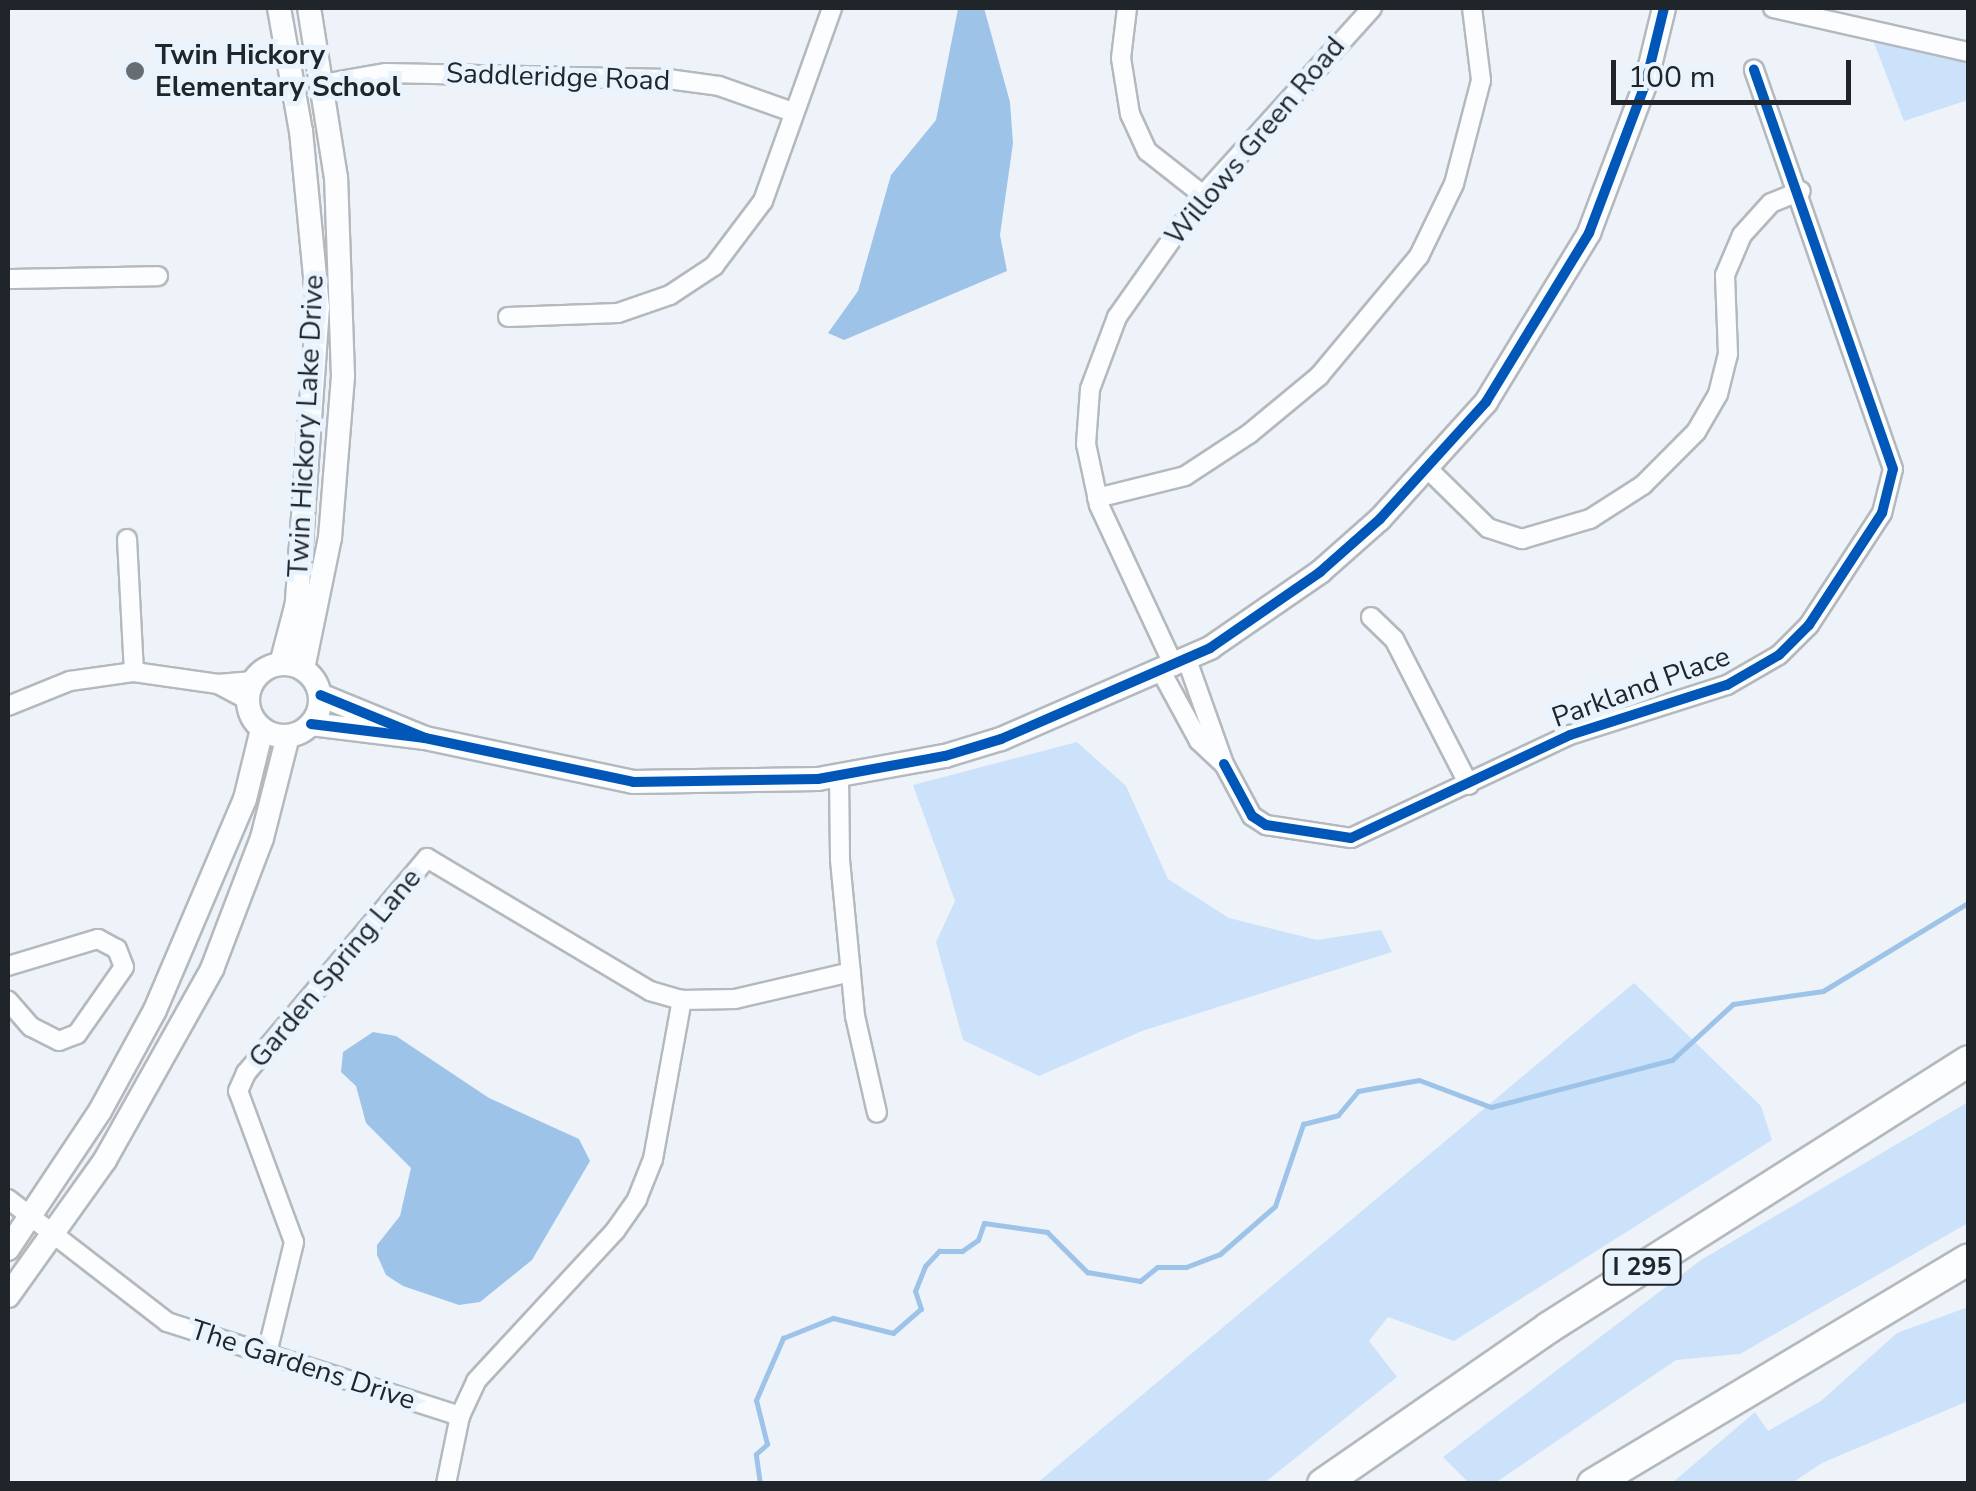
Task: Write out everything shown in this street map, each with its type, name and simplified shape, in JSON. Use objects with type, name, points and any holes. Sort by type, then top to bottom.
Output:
[{"type":"highway","name":"I 295","points":[[1323,1484],[1548,1328],[1968,1062]]},
{"type":"highway","points":[[1593,1484],[1968,1260]]},
{"type":"street","name":"Twin Hickory Lake Drive","points":[[279,8],[301,131],[318,308],[292,667]]},
{"type":"street","name":"Twin Hickory Lake Drive","points":[[292,667],[330,538],[343,376],[340,235],[309,8]]},
{"type":"street","points":[[508,317],[618,313],[691,284],[753,222],[790,111],[818,57],[832,8]]},
{"type":"street","points":[[1127,8],[1121,58],[1130,114],[1147,151],[1203,195]]},
{"type":"street","name":"Willows Green Road","points":[[1175,666],[1098,498],[1086,444],[1090,389],[1117,317],[1203,195],[1372,8]]},
{"type":"street","points":[[1098,498],[1185,476],[1249,434],[1319,376],[1419,256],[1454,184],[1481,80],[1472,8]]},
{"type":"street","points":[[262,728],[288,736],[311,724],[425,738],[633,782],[840,776],[1001,739],[1175,666],[1320,572],[1428,470],[1518,356],[1589,232],[1646,82],[1664,8]]},
{"type":"street","points":[[1773,8],[1968,52]]},
{"type":"street","name":"Parkland Place","points":[[1175,666],[1252,816],[1327,838],[1374,830],[1570,735],[1727,685],[1779,655],[1810,626],[1882,513],[1893,483],[1890,453],[1754,70]]},
{"type":"street","name":"Saddleridge Road","points":[[322,84],[386,73],[668,79],[718,86],[790,111]]},
{"type":"street","points":[[1428,470],[1488,528],[1522,539],[1590,519],[1643,484],[1696,432],[1718,394],[1728,354],[1725,274],[1742,235],[1771,203],[1800,191]]},
{"type":"street","points":[[8,279],[158,276]]},
{"type":"street","points":[[128,539],[134,672]]},
{"type":"street","points":[[1371,617],[1394,639],[1469,785]]},
{"type":"street","name":"Parkland Place","points":[[1175,666],[1199,741],[1224,764]]},
{"type":"street","points":[[8,706],[70,681],[134,672],[251,691],[292,667],[320,694],[425,738]]},
{"type":"street","points":[[8,1249],[100,1112],[180,957],[245,798],[262,728],[251,691]]},
{"type":"street","points":[[311,724],[320,694]]},
{"type":"street","points":[[8,1296],[55,1234],[212,970],[262,838],[288,736]]},
{"type":"street","points":[[840,776],[850,972],[877,1113]]},
{"type":"street","name":"Garden Spring Lane","points":[[268,1350],[294,1242],[238,1091],[427,858],[650,991],[682,1000],[734,999],[850,972]]},
{"type":"street","points":[[8,966],[98,939],[117,949],[124,967],[77,1034],[59,1041],[31,1027],[8,1000]]},
{"type":"street","points":[[446,1484],[460,1416],[476,1381],[513,1335],[615,1231],[636,1199],[653,1157],[682,1000]]},
{"type":"street","name":"The Gardens Drive","points":[[8,1199],[167,1322],[268,1350],[460,1416]]},
{"type":"shaded area","points":[[984,8],[1010,102],[1013,143],[1000,235],[1007,271],[844,340],[828,333],[858,291],[891,175],[936,120],[958,9]]},
{"type":"shaded area","points":[[1873,40],[1968,59],[1968,100],[1904,121]]},
{"type":"shaded area","points":[[1077,742],[1126,786],[1168,879],[1229,918],[1317,940],[1381,930],[1392,952],[1142,1031],[1039,1076],[963,1040],[936,942],[955,901],[913,785]]},
{"type":"shaded area","points":[[1634,983],[1761,1106],[1772,1140],[1454,1341],[1388,1317],[1369,1341],[1397,1377],[1264,1483],[1037,1483]]},
{"type":"shaded area","points":[[373,1032],[396,1036],[489,1098],[579,1139],[590,1161],[532,1260],[480,1302],[459,1305],[403,1286],[386,1275],[377,1255],[377,1245],[400,1216],[411,1168],[366,1123],[356,1086],[341,1072],[343,1052]]},
{"type":"shaded area","points":[[1968,1102],[1968,1223],[1740,1354],[1676,1360],[1495,1483],[1469,1483],[1443,1457],[1701,1260]]},
{"type":"shaded area","points":[[1968,1307],[1968,1401],[1822,1463],[1792,1483],[1672,1483],[1755,1412],[1768,1431],[1821,1401],[1897,1333]]},
{"type":"waterway","points":[[760,1484],[756,1454],[767,1444],[756,1400],[783,1338],[833,1318],[893,1333],[921,1309],[915,1291],[925,1266],[939,1251],[962,1251],[978,1240],[984,1223],[1047,1232],[1087,1272],[1140,1281],[1157,1267],[1186,1267],[1220,1254],[1275,1206],[1303,1124],[1338,1115],[1358,1091],[1419,1080],[1491,1107],[1672,1060],[1733,1004],[1823,991],[1968,903]]},
{"type":"cycle path","points":[[425,738],[633,782],[818,779],[945,756],[1001,739],[1210,648],[1320,572],[1380,519],[1486,402],[1589,233],[1646,82],[1664,8]]},
{"type":"cycle path","points":[[1224,764],[1252,816],[1266,825],[1351,838],[1570,735],[1727,685],[1779,655],[1809,625],[1882,513],[1893,469],[1754,70]]},
{"type":"cycle path","points":[[311,724],[425,738],[320,695]]},
{"type":"place","name":"Twin Hickory Elementary School","points":[[135,71]]}]
